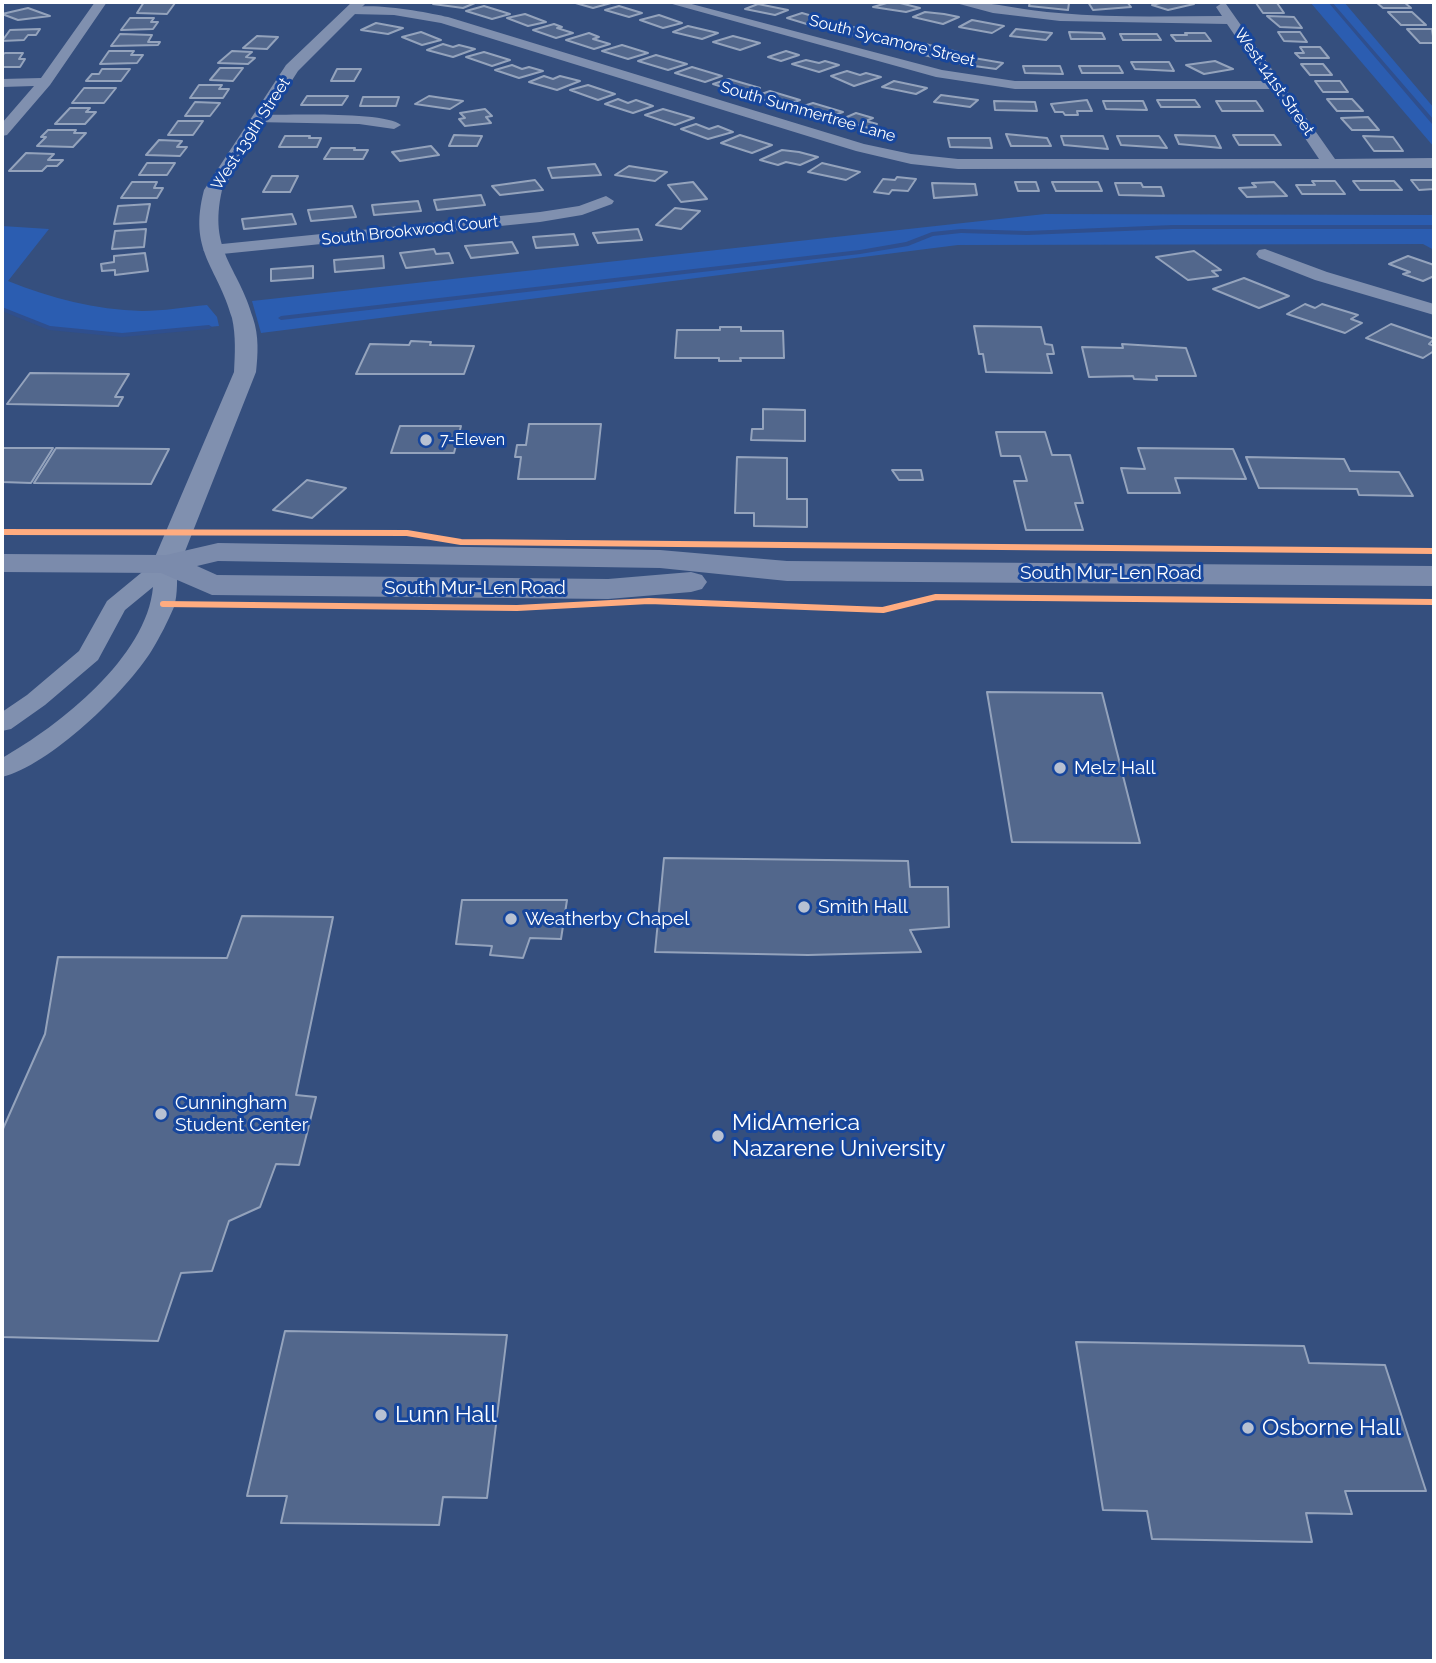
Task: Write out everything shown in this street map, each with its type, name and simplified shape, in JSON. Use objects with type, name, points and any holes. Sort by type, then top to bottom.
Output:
[{"type":"main road","name":"South Mur-Len Road","points":[[2,563],[166,564],[212,585],[233,586],[608,589],[788,571],[1434,576]]},
{"type":"street","points":[[2,132],[45,82],[101,2]]},
{"type":"street","name":"South Sycamore Street","points":[[671,2],[940,74],[985,82],[1036,85],[1276,85]]},
{"type":"street","points":[[958,2],[1001,12],[1053,19],[1231,20]]},
{"type":"street","name":"West 141st Street","points":[[1218,2],[1330,163]]},
{"type":"street","name":"West 139th Street","points":[[166,564],[244,372],[247,341],[241,312],[212,250],[206,227],[213,190],[292,68],[356,6]]},
{"type":"street","name":"South Summertree Lane","points":[[356,6],[443,20],[862,148],[911,159],[958,164],[1434,163]]},
{"type":"street","points":[[2,83],[45,82]]},
{"type":"street","points":[[259,118],[359,120],[394,125]]},
{"type":"street","name":"South Brookwood Court","points":[[212,250],[553,215],[582,210],[606,201]]},
{"type":"street","points":[[1265,254],[1321,276],[1434,310]]},
{"type":"street","points":[[2,723],[36,700],[89,655],[115,606],[166,564]]},
{"type":"street","points":[[2,769],[44,745],[93,704],[141,649],[163,604],[166,564]]},
{"type":"shaded area","points":[[1310,2],[1344,2],[1434,108],[1434,147]]},
{"type":"shaded area","points":[[1045,214],[1434,215],[1434,250],[1423,244],[958,245],[261,333],[252,301]]},
{"type":"shaded area","points":[[2,226],[49,229],[8,281],[40,293],[90,306],[150,311],[207,305],[217,317],[219,326],[122,335],[49,328],[2,309]]},
{"type":"building","points":[[144,2],[175,3],[167,14],[137,13]]},
{"type":"building","points":[[572,2],[607,2],[611,3],[593,8]]},
{"type":"building","points":[[890,2],[920,8],[906,12],[873,7]]},
{"type":"building","points":[[1030,2],[1069,3],[1068,10],[1029,6]]},
{"type":"building","points":[[1088,2],[1127,2],[1131,7],[1093,10]]},
{"type":"building","points":[[1165,2],[1194,4],[1168,10],[1152,5]]},
{"type":"building","points":[[1376,2],[1404,2],[1411,8],[1383,8]]},
{"type":"building","points":[[475,3],[463,8],[433,4]]},
{"type":"building","points":[[1256,3],[1277,3],[1284,13],[1263,13]]},
{"type":"building","points":[[758,4],[788,10],[775,15],[745,9]]},
{"type":"building","points":[[484,6],[510,14],[492,19],[466,11]]},
{"type":"building","points":[[619,6],[642,13],[629,17],[605,10]]},
{"type":"building","points":[[28,8],[50,16],[18,20],[2,14]]},
{"type":"building","points":[[925,12],[959,17],[943,24],[913,17]]},
{"type":"building","points":[[1388,12],[1412,12],[1426,25],[1401,25]]},
{"type":"building","points":[[802,13],[826,20],[810,25],[787,18]]},
{"type":"building","points":[[525,14],[546,22],[528,26],[507,18]]},
{"type":"building","points":[[659,15],[682,23],[663,28],[640,20]]},
{"type":"building","points":[[1267,16],[1294,17],[1302,28],[1280,27]]},
{"type":"building","points":[[130,18],[154,18],[151,22],[158,22],[153,29],[121,30]]},
{"type":"building","points":[[972,20],[1004,26],[992,33],[959,27]]},
{"type":"building","points":[[376,23],[403,28],[388,34],[361,30]]},
{"type":"building","points":[[554,24],[562,27],[557,28],[573,33],[556,38],[533,30]]},
{"type":"building","points":[[837,24],[868,30],[856,36],[825,29]]},
{"type":"building","points":[[688,26],[718,33],[702,39],[673,32]]},
{"type":"building","points":[[40,29],[36,35],[28,35],[24,40],[2,41],[10,30]]},
{"type":"building","points":[[1016,29],[1052,33],[1046,40],[1010,36]]},
{"type":"building","points":[[1407,29],[1432,29],[1434,43],[1420,43]]},
{"type":"building","points":[[421,32],[441,40],[422,45],[402,37]]},
{"type":"building","points":[[1069,32],[1102,33],[1105,39],[1071,39]]},
{"type":"building","points":[[1278,32],[1300,32],[1307,42],[1284,41]]},
{"type":"building","points":[[589,33],[599,37],[593,39],[610,44],[594,49],[566,40]]},
{"type":"building","points":[[1185,33],[1205,33],[1211,41],[1176,41],[1171,35],[1187,35]]},
{"type":"building","points":[[120,34],[152,35],[148,42],[160,42],[158,45],[111,46]]},
{"type":"building","points":[[880,34],[908,42],[895,47],[866,39]]},
{"type":"building","points":[[1120,34],[1157,34],[1161,40],[1123,40]]},
{"type":"building","points":[[257,36],[278,37],[267,49],[243,48]]},
{"type":"building","points":[[733,36],[760,43],[740,50],[713,42]]},
{"type":"building","points":[[443,44],[475,49],[453,57],[427,50]]},
{"type":"building","points":[[925,44],[958,52],[941,59],[924,55],[929,53],[914,49]]},
{"type":"building","points":[[622,45],[648,53],[628,59],[602,51]]},
{"type":"building","points":[[1300,47],[1320,47],[1329,58],[1300,58],[1295,53],[1304,53]]},
{"type":"building","points":[[109,51],[134,51],[131,55],[143,55],[137,63],[100,64]]},
{"type":"building","points":[[232,51],[252,52],[246,57],[255,58],[248,64],[218,63]]},
{"type":"building","points":[[786,51],[799,55],[781,61],[768,57]]},
{"type":"building","points":[[484,52],[510,60],[492,66],[466,57]]},
{"type":"building","points":[[23,53],[19,59],[25,59],[20,67],[2,67],[2,55]]},
{"type":"building","points":[[656,55],[687,64],[668,70],[638,61]]},
{"type":"building","points":[[968,57],[1003,63],[996,69],[960,64]]},
{"type":"building","points":[[806,60],[839,65],[819,72],[792,64]]},
{"type":"building","points":[[1215,61],[1233,69],[1204,74],[1186,65]]},
{"type":"building","points":[[1131,62],[1169,62],[1174,71],[1135,69]]},
{"type":"building","points":[[1301,64],[1323,64],[1332,75],[1310,75]]},
{"type":"building","points":[[512,65],[543,71],[519,78],[495,70]]},
{"type":"building","points":[[1023,66],[1060,66],[1063,74],[1025,73]]},
{"type":"building","points":[[1079,66],[1119,66],[1123,73],[1082,73]]},
{"type":"building","points":[[692,67],[722,76],[705,82],[675,73]]},
{"type":"building","points":[[220,68],[243,68],[233,81],[210,80]]},
{"type":"building","points":[[102,69],[130,69],[121,81],[86,81],[92,74],[99,74]]},
{"type":"building","points":[[337,69],[361,69],[354,81],[331,81]]},
{"type":"building","points":[[847,71],[881,77],[854,86],[831,76]]},
{"type":"building","points":[[544,76],[553,79],[560,76],[580,81],[557,90],[529,82]]},
{"type":"building","points":[[729,79],[760,88],[745,94],[713,84]]},
{"type":"building","points":[[894,81],[927,88],[916,94],[882,87]]},
{"type":"building","points":[[1315,81],[1340,81],[1348,92],[1323,92]]},
{"type":"building","points":[[199,85],[222,85],[219,89],[229,89],[223,98],[190,98]]},
{"type":"building","points":[[588,85],[615,94],[598,100],[570,90]]},
{"type":"building","points":[[84,88],[116,88],[104,103],[72,103]]},
{"type":"building","points":[[770,91],[800,100],[784,106],[753,97]]},
{"type":"building","points":[[941,95],[978,100],[970,107],[934,102]]},
{"type":"building","points":[[307,96],[348,96],[342,105],[301,105]]},
{"type":"building","points":[[429,96],[463,101],[450,109],[415,104]]},
{"type":"building","points":[[363,97],[399,97],[396,106],[360,106]]},
{"type":"building","points":[[618,99],[628,103],[636,100],[653,106],[633,113],[605,104]]},
{"type":"building","points":[[1327,99],[1352,99],[1363,111],[1337,111]]},
{"type":"building","points":[[1087,100],[1092,111],[1077,111],[1078,115],[1055,112],[1051,104]]},
{"type":"building","points":[[1157,100],[1195,100],[1200,107],[1161,107]]},
{"type":"building","points":[[994,101],[1035,102],[1037,111],[995,110]]},
{"type":"building","points":[[1103,101],[1143,101],[1147,110],[1106,109]]},
{"type":"building","points":[[1216,101],[1256,101],[1263,111],[1222,111]]},
{"type":"building","points":[[195,102],[220,103],[210,116],[185,116]]},
{"type":"building","points":[[813,103],[843,112],[826,118],[797,108]]},
{"type":"building","points":[[70,108],[90,108],[86,112],[96,112],[85,124],[55,124]]},
{"type":"building","points":[[485,109],[492,116],[486,117],[491,123],[465,126],[459,119],[465,118],[460,113]]},
{"type":"building","points":[[663,109],[694,118],[675,125],[645,115]]},
{"type":"building","points":[[856,113],[873,118],[866,121],[877,124],[869,128],[840,120]]},
{"type":"building","points":[[1368,117],[1379,130],[1352,130],[1341,118]]},
{"type":"building","points":[[178,121],[203,121],[193,135],[168,135]]},
{"type":"building","points":[[696,124],[709,129],[718,126],[733,132],[708,139],[681,129]]},
{"type":"building","points":[[48,130],[76,130],[74,133],[86,133],[73,147],[37,146],[46,137],[41,137]]},
{"type":"building","points":[[1006,134],[1047,138],[1051,146],[1011,146]]},
{"type":"building","points":[[454,135],[482,136],[477,146],[449,146]]},
{"type":"building","points":[[740,135],[772,145],[752,153],[721,143]]},
{"type":"building","points":[[1175,135],[1215,136],[1221,148],[1179,144]]},
{"type":"building","points":[[1233,135],[1274,135],[1281,145],[1239,145]]},
{"type":"building","points":[[285,136],[321,138],[317,147],[279,147]]},
{"type":"building","points":[[1061,136],[1103,136],[1108,149],[1064,145]]},
{"type":"building","points":[[1117,136],[1159,136],[1167,148],[1121,145]]},
{"type":"building","points":[[1363,136],[1393,137],[1403,151],[1374,151]]},
{"type":"building","points":[[948,138],[990,138],[992,148],[950,147]]},
{"type":"building","points":[[159,140],[182,141],[177,147],[187,147],[180,156],[146,155]]},
{"type":"building","points":[[431,146],[439,155],[400,161],[392,152]]},
{"type":"building","points":[[331,148],[368,150],[363,159],[324,159]]},
{"type":"building","points":[[782,150],[818,157],[800,165],[786,162],[778,165],[760,160]]},
{"type":"building","points":[[26,153],[54,154],[48,160],[63,160],[57,166],[47,166],[42,171],[9,171]]},
{"type":"building","points":[[147,163],[175,163],[167,175],[139,175]]},
{"type":"building","points":[[822,163],[860,172],[846,180],[808,172]]},
{"type":"building","points":[[595,164],[601,175],[552,178],[548,168]]},
{"type":"building","points":[[629,166],[667,172],[655,181],[615,175]]},
{"type":"building","points":[[272,176],[298,176],[290,192],[263,192]]},
{"type":"building","points":[[897,177],[916,179],[908,191],[892,190],[889,194],[874,192],[883,179],[895,180]]},
{"type":"building","points":[[535,180],[543,190],[500,195],[492,186]]},
{"type":"building","points":[[1411,180],[1434,180],[1434,189],[1419,190]]},
{"type":"building","points":[[1312,181],[1335,181],[1345,194],[1302,194],[1296,185],[1315,185]]},
{"type":"building","points":[[1353,181],[1394,181],[1402,190],[1360,190]]},
{"type":"building","points":[[132,182],[157,182],[154,188],[163,188],[157,198],[121,198]]},
{"type":"building","points":[[693,182],[707,199],[681,202],[668,185]]},
{"type":"building","points":[[1015,182],[1036,182],[1039,191],[1018,191]]},
{"type":"building","points":[[1052,182],[1098,182],[1102,191],[1056,191]]},
{"type":"building","points":[[1274,182],[1287,196],[1247,197],[1239,188],[1256,187],[1252,183]]},
{"type":"building","points":[[932,183],[975,184],[977,195],[934,198]]},
{"type":"building","points":[[1115,183],[1141,183],[1143,187],[1161,187],[1164,196],[1119,195]]},
{"type":"building","points":[[481,195],[485,205],[437,210],[434,200]]},
{"type":"building","points":[[418,201],[421,211],[374,215],[372,205]]},
{"type":"building","points":[[150,204],[146,222],[114,224],[118,206]]},
{"type":"building","points":[[352,206],[356,217],[311,221],[308,210]]},
{"type":"building","points":[[675,208],[700,211],[681,229],[656,225]]},
{"type":"building","points":[[292,214],[296,224],[244,229],[242,219]]},
{"type":"building","points":[[146,229],[144,247],[112,249],[115,231]]},
{"type":"building","points":[[638,229],[642,240],[598,243],[593,233]]},
{"type":"building","points":[[574,234],[578,245],[536,248],[533,237]]},
{"type":"building","points":[[512,242],[518,253],[471,258],[465,246]]},
{"type":"building","points":[[434,249],[436,254],[449,253],[453,263],[406,268],[400,253]]},
{"type":"building","points":[[1194,251],[1221,270],[1212,271],[1218,276],[1188,280],[1156,257]]},
{"type":"building","points":[[145,253],[148,271],[115,275],[115,270],[102,271],[101,264],[114,262],[114,256]]},
{"type":"building","points":[[383,256],[384,268],[335,272],[334,260]]},
{"type":"building","points":[[1408,256],[1434,265],[1434,276],[1423,281],[1403,274],[1410,272],[1389,264]]},
{"type":"building","points":[[313,266],[313,278],[271,281],[271,269]]},
{"type":"building","points":[[1244,278],[1289,296],[1259,308],[1213,289]]},
{"type":"building","points":[[1305,304],[1315,308],[1322,304],[1358,315],[1351,319],[1362,323],[1345,333],[1287,314]]},
{"type":"building","points":[[1391,324],[1434,339],[1429,344],[1434,346],[1434,351],[1423,358],[1366,338]]},
{"type":"building","points":[[974,326],[1041,327],[1045,344],[1052,345],[1054,354],[1047,354],[1052,373],[986,372],[983,354],[979,354]]},
{"type":"building","points":[[720,327],[741,327],[741,331],[783,331],[784,358],[719,361],[719,358],[675,358],[677,330],[720,330]]},
{"type":"building","points":[[411,341],[431,342],[430,345],[474,346],[464,374],[356,374],[370,344],[409,345]]},
{"type":"building","points":[[1122,344],[1186,348],[1196,376],[1156,376],[1157,380],[1134,379],[1133,376],[1089,377],[1082,347],[1123,348]]},
{"type":"building","points":[[30,373],[129,374],[115,397],[123,397],[118,406],[7,404]]},
{"type":"building","points":[[763,409],[805,410],[805,441],[751,440],[752,429],[763,429]]},
{"type":"building","points":[[529,424],[601,424],[595,479],[518,479],[521,457],[515,457],[517,445],[526,445]]},
{"type":"building","name":"7-Eleven","points":[[400,426],[461,426],[454,453],[391,453]]},
{"type":"building","points":[[996,432],[1045,432],[1052,455],[1070,455],[1083,503],[1075,503],[1083,530],[1026,530],[1014,481],[1027,481],[1020,456],[1001,456]]},
{"type":"building","points":[[2,448],[53,448],[31,483],[2,482]]},
{"type":"building","points":[[56,448],[169,449],[151,484],[34,483]]},
{"type":"building","points":[[1138,448],[1233,449],[1246,479],[1175,478],[1180,493],[1128,493],[1121,468],[1145,469]]},
{"type":"building","points":[[737,457],[787,458],[787,499],[807,499],[807,527],[754,526],[754,513],[735,513]]},
{"type":"building","points":[[1246,457],[1344,459],[1350,471],[1399,472],[1413,496],[1359,495],[1357,489],[1259,488]]},
{"type":"building","points":[[892,470],[921,470],[923,480],[899,480]]},
{"type":"building","points":[[307,480],[346,488],[312,518],[273,510]]},
{"type":"building","name":"Melz Hall","points":[[987,692],[1102,693],[1140,843],[1012,842]]},
{"type":"building","name":"Smith Hall","points":[[664,858],[908,861],[910,887],[948,887],[949,927],[910,930],[921,952],[808,955],[655,952]]},
{"type":"building","name":"Weatherby Chapel","points":[[462,900],[567,900],[561,939],[530,938],[523,958],[490,955],[492,946],[456,944]]},
{"type":"building","name":"Cunningham Student Center","points":[[242,916],[333,917],[296,1095],[316,1097],[299,1165],[276,1164],[260,1207],[229,1221],[212,1271],[181,1273],[158,1341],[2,1337],[2,1131],[45,1034],[58,957],[227,958]]},
{"type":"building","name":"Lunn Hall","points":[[285,1331],[507,1335],[487,1498],[443,1497],[439,1525],[281,1523],[287,1496],[247,1496]]},
{"type":"building","name":"Osborne Hall","points":[[1076,1342],[1304,1346],[1309,1363],[1385,1365],[1426,1491],[1345,1491],[1352,1514],[1306,1513],[1312,1542],[1152,1539],[1147,1511],[1103,1510]]},
{"type":"waterway","points":[[1330,2],[1434,123]]},
{"type":"waterway","points":[[281,318],[860,252],[908,244],[932,234],[961,231],[1027,233],[1173,227],[1434,227]]},
{"type":"waterway","points":[[2,309],[49,328],[122,335],[209,327]]},
{"type":"cycle path","points":[[2,532],[407,533],[461,542],[1434,551]]},
{"type":"cycle path","points":[[163,604],[517,608],[649,601],[883,610],[936,597],[1434,602]]},
{"type":"place","name":"7-Eleven","points":[[426,440]]},
{"type":"place","name":"Melz Hall","points":[[1060,768]]},
{"type":"place","name":"Smith Hall","points":[[804,907]]},
{"type":"place","name":"Weatherby Chapel","points":[[511,919]]},
{"type":"place","name":"Cunningham Student Center","points":[[161,1114]]},
{"type":"place","name":"MidAmerica Nazarene University","points":[[718,1136]]},
{"type":"place","name":"Lunn Hall","points":[[381,1415]]},
{"type":"place","name":"Osborne Hall","points":[[1248,1428]]}]
